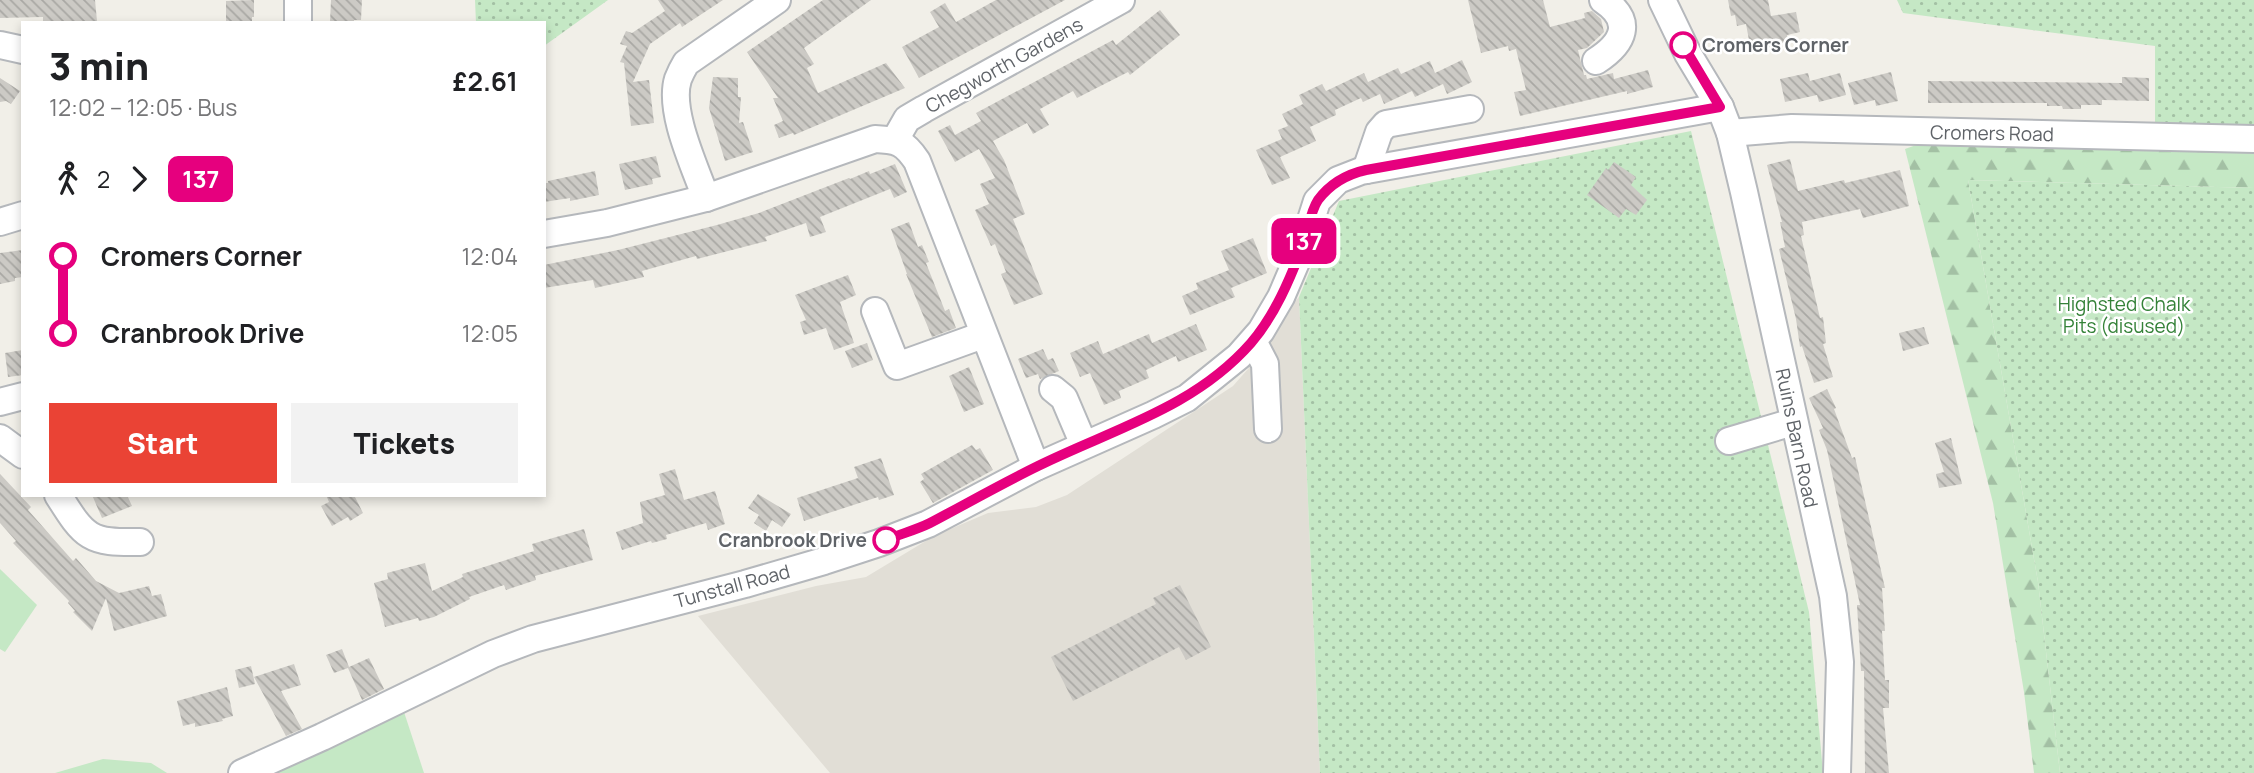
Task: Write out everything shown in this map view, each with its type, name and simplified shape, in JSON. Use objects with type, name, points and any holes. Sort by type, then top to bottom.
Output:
[{"type":"street","points":[[298,0],[298,21]]},
{"type":"street","points":[[706,198],[679,114],[676,95],[678,79],[686,64],[777,0]]},
{"type":"street","name":"Chegworth Gardens","points":[[895,140],[907,119],[923,109],[1121,0]]},
{"type":"street","points":[[1597,61],[1619,42],[1622,30],[1611,7],[1663,1]]},
{"type":"street","name":"Ruins Barn Road","points":[[1663,1],[1688,54],[1720,107],[1730,133],[1833,596],[1840,662],[1837,773]]},
{"type":"street","points":[[0,45],[21,49]]},
{"type":"street","name":"Tunstall Road","points":[[242,773],[493,654],[533,639],[745,584],[879,543],[928,524],[1036,467],[1187,398],[1218,375],[1261,331],[1281,297],[1302,248],[1317,201],[1338,180],[1366,170],[1720,107]]},
{"type":"street","points":[[1366,170],[1379,132],[1386,124],[1470,109]]},
{"type":"street","name":"Cromers Road","points":[[1730,133],[1792,128],[2254,139]]},
{"type":"street","points":[[546,234],[607,223],[706,198],[875,139],[895,140],[909,149],[917,161],[1036,467]]},
{"type":"street","points":[[0,222],[21,216]]},
{"type":"street","points":[[875,311],[897,366],[983,335]]},
{"type":"street","points":[[1253,341],[1265,364],[1268,429]]},
{"type":"street","points":[[1053,389],[1065,398],[1084,445]]},
{"type":"street","points":[[0,402],[21,397]]},
{"type":"street","points":[[1729,441],[1793,422]]},
{"type":"street","points":[[0,438],[21,454]]},
{"type":"street","points":[[59,497],[85,533],[107,542],[140,542]]},
{"type":"shaded area","points":[[1299,297],[1320,773],[830,773],[698,616],[816,586],[866,577],[934,536],[988,513],[1036,507],[1067,495],[1233,386],[1270,344],[1280,318]]},
{"type":"green space","points":[[475,0],[608,0],[546,45],[546,21],[476,21]]},
{"type":"green space","points":[[1897,0],[2254,0],[2254,130],[2155,124],[2155,46],[1903,13]]},
{"type":"green space","points":[[1691,131],[1809,612],[1823,773],[1320,773],[1299,297],[1339,201]]},
{"type":"green space","points":[[1919,144],[2254,149],[2254,188],[1968,180],[2038,582],[2060,773],[2034,773],[2024,692],[1993,503],[1905,149]]},
{"type":"green space","name":"Highsted Chalk Pits (disused)","points":[[1968,180],[2254,188],[2254,773],[2060,773],[2038,582]]},
{"type":"green space","points":[[0,569],[37,605],[5,652],[0,649]]},
{"type":"green space","points":[[404,712],[424,773],[267,773]]},
{"type":"green space","points":[[103,759],[151,763],[167,773],[55,773]]},
{"type":"building","points":[[0,0],[95,0],[97,21],[43,21],[43,17],[0,18]]},
{"type":"building","points":[[254,0],[252,21],[226,21],[226,1]]},
{"type":"building","points":[[331,0],[362,0],[361,20],[330,21]]},
{"type":"building","points":[[658,0],[723,0],[682,27],[680,23],[650,44],[633,82],[649,80],[654,123],[631,126],[624,63],[620,62],[627,46],[620,44],[626,31],[632,33],[665,11]]},
{"type":"building","points":[[823,0],[871,0],[804,48],[814,64],[807,68],[818,93],[886,63],[905,88],[794,135],[793,133],[779,138],[774,125],[783,121],[773,98],[778,98],[747,52]]},
{"type":"building","points":[[996,0],[1065,0],[919,78],[902,47],[939,27],[930,12],[945,3],[956,22]]},
{"type":"building","points":[[1468,0],[1543,0],[1550,27],[1585,18],[1584,13],[1592,11],[1601,19],[1604,32],[1587,48],[1578,50],[1587,79],[1613,73],[1614,79],[1648,70],[1653,87],[1520,116],[1514,92],[1526,90],[1516,49],[1509,51],[1508,46],[1481,53]]},
{"type":"building","points":[[1728,0],[1768,0],[1771,16],[1796,12],[1800,32],[1787,35],[1788,41],[1777,45],[1778,48],[1751,51],[1746,24],[1737,26],[1735,15],[1731,16]]},
{"type":"building","points":[[1160,10],[1180,35],[1130,75],[1128,72],[1077,98],[1073,91],[1040,109],[1049,125],[1033,134],[1027,123],[993,141],[1004,160],[1025,214],[1013,219],[1043,294],[1014,305],[1001,274],[1006,272],[995,244],[991,246],[975,210],[989,204],[980,184],[995,178],[979,149],[955,162],[938,131],[950,125],[955,135],[981,121],[976,113],[1113,40],[1116,45]]},
{"type":"building","points":[[1462,60],[1472,82],[1447,94],[1443,84],[1415,97],[1412,91],[1384,104],[1380,94],[1363,102],[1361,98],[1335,110],[1336,115],[1310,127],[1316,141],[1280,157],[1290,178],[1272,185],[1256,150],[1282,139],[1278,130],[1288,126],[1282,114],[1303,104],[1299,95],[1322,84],[1326,91],[1364,73],[1368,82],[1398,68],[1401,74],[1430,61],[1435,73]]},
{"type":"building","points":[[1891,72],[1898,101],[1876,106],[1875,100],[1854,105],[1848,83]]},
{"type":"building","points":[[1808,73],[1810,81],[1840,73],[1846,95],[1819,102],[1817,95],[1785,102],[1780,79]]},
{"type":"building","points":[[713,77],[738,78],[738,97],[741,97],[739,123],[743,122],[753,152],[725,161],[709,108]]},
{"type":"building","points":[[2122,77],[2149,78],[2149,101],[2102,100],[2102,105],[2081,105],[2081,109],[2063,109],[2062,106],[2047,106],[2047,103],[1928,103],[1928,81],[2122,83]]},
{"type":"building","points":[[0,78],[20,91],[11,104],[0,102]]},
{"type":"building","points":[[656,156],[661,177],[652,179],[653,184],[625,190],[619,164]]},
{"type":"building","points":[[1790,159],[1798,191],[1900,170],[1909,206],[1863,218],[1860,209],[1802,222],[1804,235],[1801,236],[1820,318],[1823,317],[1826,343],[1823,344],[1833,377],[1814,383],[1802,346],[1800,347],[1779,249],[1785,247],[1782,222],[1767,165]]},
{"type":"building","points":[[1614,162],[1636,177],[1631,185],[1647,200],[1636,215],[1626,209],[1619,218],[1587,195],[1606,168],[1608,170]]},
{"type":"building","points":[[895,164],[907,192],[894,198],[890,189],[820,217],[826,232],[810,237],[806,223],[765,237],[767,241],[642,271],[644,277],[595,288],[593,280],[546,288],[546,265],[717,225],[759,213],[869,171],[870,174]]},
{"type":"building","points":[[595,171],[599,195],[570,201],[570,198],[546,202],[548,181]]},
{"type":"building","points":[[909,222],[918,247],[922,245],[929,262],[926,263],[945,311],[949,309],[956,328],[932,337],[891,229]]},
{"type":"building","points":[[1253,238],[1267,273],[1231,288],[1235,297],[1190,315],[1182,296],[1198,289],[1196,283],[1229,270],[1221,251]]},
{"type":"building","points":[[21,250],[21,277],[0,284],[0,253]]},
{"type":"building","points":[[848,275],[856,295],[840,302],[854,343],[834,350],[826,328],[804,335],[800,322],[806,320],[795,295]]},
{"type":"building","points":[[1196,324],[1207,350],[1178,362],[1176,356],[1146,370],[1149,378],[1119,391],[1121,398],[1104,405],[1090,373],[1080,377],[1070,353],[1098,341],[1103,354],[1149,334],[1152,343]]},
{"type":"building","points":[[1924,327],[1929,344],[1903,351],[1899,333]]},
{"type":"building","points":[[867,343],[873,360],[852,368],[845,351]]},
{"type":"building","points":[[1043,349],[1048,360],[1053,358],[1059,371],[1040,379],[1038,374],[1026,378],[1018,359]]},
{"type":"building","points":[[21,350],[21,375],[8,377],[5,353]]},
{"type":"building","points":[[969,367],[984,404],[964,412],[949,376]]},
{"type":"building","points":[[1827,389],[1852,458],[1855,457],[1885,588],[1882,588],[1885,631],[1882,631],[1885,680],[1889,680],[1889,708],[1883,708],[1889,773],[1865,773],[1864,671],[1861,671],[1857,605],[1860,605],[1827,450],[1819,430],[1823,428],[1809,398]]},
{"type":"building","points":[[1951,438],[1962,484],[1939,488],[1936,474],[1944,472],[1935,443]]},
{"type":"building","points":[[972,445],[976,450],[980,448],[993,470],[933,503],[920,482],[924,479],[921,474]]},
{"type":"building","points":[[881,458],[894,495],[879,500],[878,497],[804,521],[797,498],[858,478],[854,467]]},
{"type":"building","points":[[675,469],[684,500],[715,491],[725,524],[708,530],[706,523],[666,535],[667,539],[622,550],[616,532],[643,523],[640,502],[665,495],[659,474]]},
{"type":"building","points":[[0,474],[31,507],[28,510],[73,561],[76,558],[96,581],[119,593],[149,586],[152,596],[161,594],[167,616],[114,631],[106,598],[92,631],[73,612],[75,611],[69,601],[13,543],[16,541],[0,523]]},
{"type":"building","points":[[758,494],[791,514],[782,527],[772,520],[766,531],[754,523],[759,515],[748,508]]},
{"type":"building","points":[[93,497],[128,497],[132,506],[102,518]]},
{"type":"building","points":[[327,497],[355,497],[363,513],[350,521],[348,517],[332,526],[321,506],[329,502]]},
{"type":"building","points":[[584,529],[593,560],[535,576],[536,580],[506,590],[504,585],[469,597],[470,599],[434,617],[419,621],[418,618],[385,627],[374,583],[388,579],[387,573],[425,563],[432,591],[463,577],[462,574],[534,551],[532,544]]},
{"type":"building","points":[[1180,585],[1211,647],[1186,660],[1179,647],[1073,701],[1051,657],[1156,604],[1153,598]]},
{"type":"building","points":[[342,649],[349,667],[369,658],[384,689],[362,700],[348,668],[334,673],[326,655]]},
{"type":"building","points":[[294,664],[301,685],[281,691],[302,729],[286,736],[254,677]]},
{"type":"building","points":[[251,666],[255,684],[239,688],[235,670]]},
{"type":"building","points":[[227,687],[233,716],[195,727],[195,723],[183,726],[177,701]]},
{"type":"bus line","name":"137","points":[[886,540],[928,524],[1036,467],[1153,415],[1187,398],[1218,375],[1261,331],[1281,297],[1302,248],[1317,201],[1338,180],[1366,170],[1720,107],[1683,45]]},
{"type":"place","name":"Cromers Corner","points":[[1683,45]]},
{"type":"place","name":"Cranbrook Drive","points":[[886,540]]}]
